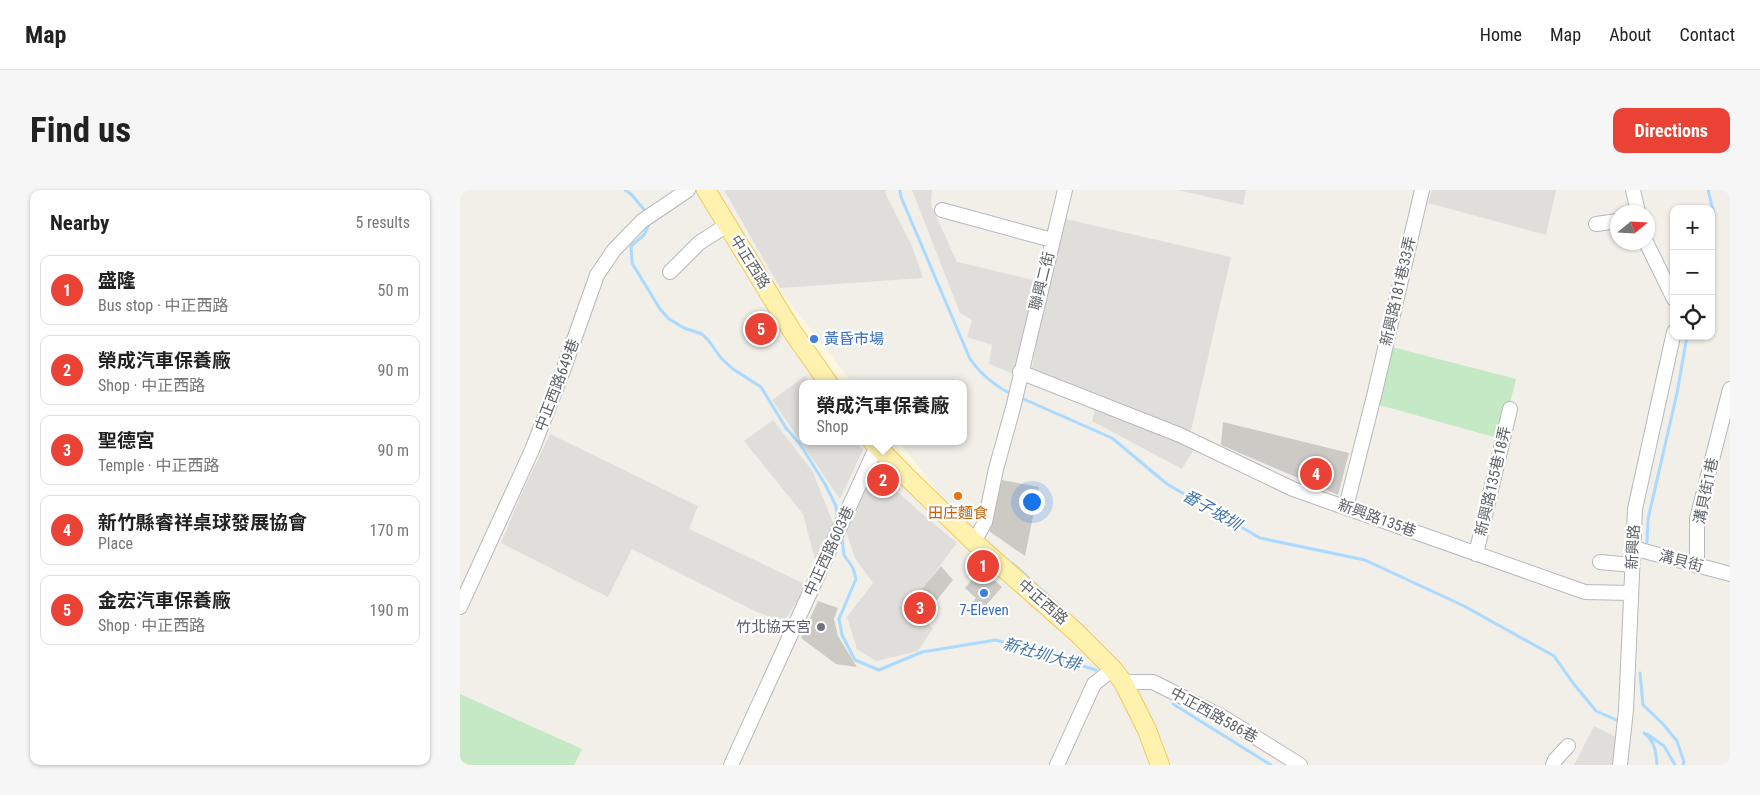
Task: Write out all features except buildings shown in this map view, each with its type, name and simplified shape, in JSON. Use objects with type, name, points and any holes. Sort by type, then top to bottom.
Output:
[{"type":"main road","name":"中正西路","points":[[706,190],[792,331],[826,380]]},
{"type":"main road","name":"中正西路","points":[[876,445],[974,542],[1077,633],[1118,676],[1147,730],[1160,765]]},
{"type":"street","name":"中正西路649巷","points":[[460,607],[532,450],[564,368],[597,274],[614,250],[642,221],[688,190]]},
{"type":"street","name":"聯興二街","points":[[974,542],[985,522],[996,469],[1065,190]]},
{"type":"street","name":"新興路181巷33弄","points":[[1346,507],[1422,190]]},
{"type":"street","points":[[1633,190],[1636,205]]},
{"type":"street","points":[[942,210],[1052,240]]},
{"type":"street","points":[[1596,224],[1610,222]]},
{"type":"street","points":[[670,272],[699,243],[727,225]]},
{"type":"street","points":[[1650,250],[1672,295]]},
{"type":"street","name":"新興路","points":[[1620,765],[1626,710],[1635,509],[1672,340]]},
{"type":"street","name":"新興路135巷","points":[[1020,372],[1180,435],[1293,489],[1585,592],[1630,593]]},
{"type":"street","name":"溝貝街1巷","points":[[1697,566],[1697,519],[1730,388]]},
{"type":"street","name":"新興路135巷18弄","points":[[1476,554],[1510,409]]},
{"type":"street","name":"中正西路603巷","points":[[731,765],[875,445]]},
{"type":"street","name":"溝貝街","points":[[1633,548],[1730,574]]},
{"type":"street","points":[[1600,562],[1632,565]]},
{"type":"street","points":[[1057,765],[1094,684],[1118,676]]},
{"type":"street","name":"中正西路586巷","points":[[1118,676],[1153,682],[1226,718],[1300,765]]},
{"type":"street","points":[[1553,765],[1555,760],[1568,746]]},
{"type":"shaded area","points":[[724,190],[885,190],[912,246],[923,278],[780,288]]},
{"type":"shaded area","points":[[912,190],[932,190],[931,205],[957,262],[1038,281],[1016,375],[989,364],[992,345],[967,337],[972,320],[960,313]]},
{"type":"shaded area","points":[[1178,190],[1246,190],[1243,205]]},
{"type":"shaded area","points":[[1432,190],[1556,190],[1546,235],[1428,203]]},
{"type":"shaded area","points":[[1066,219],[1231,257],[1191,431],[1032,368],[1038,333]]},
{"type":"shaded area","name":"黃昏市場","points":[[782,292],[850,380],[839,380],[778,295]]},
{"type":"shaded area","points":[[805,376],[808,380],[800,380]]},
{"type":"shaded area","points":[[799,380],[799,439],[772,400]]},
{"type":"shaded area","points":[[1095,409],[1195,448],[1182,469],[1092,421]]},
{"type":"shaded area","points":[[773,420],[813,472],[835,528],[815,560],[803,514],[744,441]]},
{"type":"shaded area","points":[[550,434],[698,506],[689,529],[807,585],[784,622],[757,612],[632,549],[608,597],[501,543]]},
{"type":"shaded area","points":[[803,445],[859,445],[863,450],[840,499]]},
{"type":"shaded area","points":[[888,445],[902,445],[936,489],[935,494]]},
{"type":"shaded area","points":[[873,470],[957,543],[906,610],[933,628],[918,651],[876,661],[857,649],[847,617],[873,583],[855,558],[845,528]]},
{"type":"shaded area","points":[[1594,726],[1616,737],[1613,765],[1574,765]]},
{"type":"green space","points":[[1392,347],[1516,379],[1501,439],[1376,404]]},
{"type":"green space","points":[[460,694],[582,749],[574,765],[469,765],[460,761]]},
{"type":"waterway","name":"新社圳大排","points":[[625,190],[631,194],[647,213]]},
{"type":"waterway","name":"番子坡圳","points":[[900,190],[901,197],[970,359],[989,380],[1013,395]]},
{"type":"waterway","points":[[1708,190],[1712,205]]},
{"type":"waterway","name":"新社圳大排","points":[[650,222],[644,235],[631,246],[632,263],[660,309],[669,319],[684,328],[702,334],[721,358],[733,369],[761,387],[786,428],[799,443]]},
{"type":"waterway","points":[[1647,542],[1648,519],[1677,393],[1686,340]]},
{"type":"waterway","name":"番子坡圳","points":[[1019,397],[1112,438],[1167,484],[1260,538],[1365,560],[1464,606],[1554,656],[1596,711],[1621,722]]},
{"type":"waterway","name":"新社圳大排","points":[[801,445],[825,484],[836,506],[837,514]]},
{"type":"waterway","name":"新社圳大排","points":[[842,539],[844,555],[853,568],[856,579],[839,619],[842,635],[855,660],[879,670],[922,652],[996,640],[1096,670]]},
{"type":"waterway","points":[[1012,563],[1084,628]]},
{"type":"waterway","points":[[1640,673],[1643,705],[1677,741],[1684,762],[1683,765]]},
{"type":"waterway","name":"新社圳大排","points":[[1173,704],[1271,765]]},
{"type":"waterway","points":[[1644,733],[1653,743],[1657,765]]},
{"type":"waterway","points":[[1647,734],[1664,746],[1675,765]]},
{"type":"place","name":"金宏汽車保養廠","points":[[761,329]]},
{"type":"place","name":"黃昏市場","points":[[814,339]]},
{"type":"place","name":"新竹縣睿祥桌球發展協會","points":[[1316,474]]},
{"type":"place","name":"榮成汽車保養廠","points":[[883,480]]},
{"type":"place","name":"田庄麵食","points":[[958,496]]},
{"type":"place","name":"盛隆","points":[[983,566]]},
{"type":"place","name":"7-Eleven","points":[[984,593]]},
{"type":"place","name":"聖德宮","points":[[920,608]]},
{"type":"place","name":"竹北協天宮","points":[[821,627]]}]
